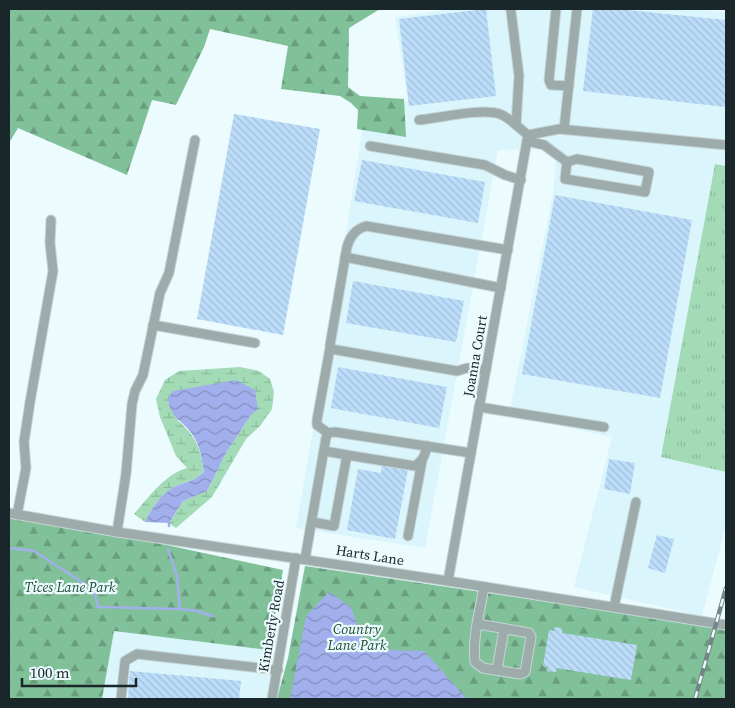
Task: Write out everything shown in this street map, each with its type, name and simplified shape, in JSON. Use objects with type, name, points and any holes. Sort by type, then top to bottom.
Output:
[{"type":"street","points":[[556,9],[548,80],[551,84],[569,86]]},
{"type":"street","points":[[564,129],[577,9]]},
{"type":"street","points":[[511,11],[519,76],[516,125]]},
{"type":"street","points":[[419,120],[481,112],[499,114],[516,125],[527,138],[544,145],[566,162]]},
{"type":"street","points":[[527,138],[564,129],[726,145]]},
{"type":"street","name":"Joanna Court","points":[[448,581],[527,138]]},
{"type":"street","points":[[117,532],[126,474],[132,404],[135,391],[143,375],[160,292],[169,273],[195,140]]},
{"type":"street","points":[[370,146],[485,165],[505,175],[521,180]]},
{"type":"street","points":[[577,159],[649,172],[645,192],[565,179],[566,162],[577,159]]},
{"type":"street","points":[[13,514],[26,468],[24,442],[53,271],[50,243],[51,220]]},
{"type":"street","points":[[471,453],[335,432],[328,433],[316,425],[345,257],[353,234],[358,229],[366,226],[508,250]]},
{"type":"street","points":[[345,257],[501,288]]},
{"type":"street","points":[[153,325],[255,343]]},
{"type":"street","points":[[330,348],[457,370],[467,368],[486,370]]},
{"type":"street","points":[[479,407],[604,427]]},
{"type":"street","name":"Kimberly Road","points":[[272,699],[301,558],[312,522],[328,433]]},
{"type":"street","points":[[408,536],[422,461],[427,446]]},
{"type":"street","points":[[324,451],[415,466],[422,461]]},
{"type":"street","points":[[312,522],[334,526],[347,455]]},
{"type":"street","points":[[614,607],[636,502]]},
{"type":"street","name":"Harts Lane","points":[[13,514],[117,532],[301,558],[726,624]]},
{"type":"street","points":[[478,624],[529,634],[531,637],[525,672],[520,674],[483,668],[475,662],[474,654],[478,624],[484,587]]},
{"type":"street","points":[[497,670],[504,629]]},
{"type":"street","points":[[121,699],[125,661],[137,654],[278,670]]},
{"type":"shaded area","points":[[452,9],[691,9],[726,12],[726,166],[715,164],[662,457],[726,472],[726,525],[702,616],[574,587],[612,437],[509,415],[553,193],[557,149],[498,150],[425,548],[296,528],[335,303],[365,112],[408,101],[395,17]]},
{"type":"shaded area","points":[[114,631],[285,652],[276,699],[102,699]]},
{"type":"green space","points":[[9,9],[380,9],[349,28],[348,87],[360,96],[404,99],[406,137],[357,129],[358,110],[340,96],[281,89],[288,46],[210,29],[204,47],[176,105],[152,100],[127,175],[18,128],[9,143]]},
{"type":"green space","points":[[715,164],[726,166],[726,472],[661,457]]},
{"type":"green space","points":[[240,367],[259,371],[270,379],[274,392],[272,409],[260,426],[246,439],[212,497],[176,528],[169,523],[183,501],[207,491],[226,453],[251,415],[177,420],[197,443],[204,472],[193,480],[166,492],[154,506],[145,522],[134,514],[165,481],[172,475],[187,468],[176,456],[160,417],[156,399],[165,380],[179,371]]},
{"type":"green space","name":"Tices Lane Park","points":[[9,511],[283,570],[269,650],[114,631],[102,699],[9,699]]},
{"type":"green space","name":"Country Lane Park","points":[[305,566],[726,628],[726,699],[277,699],[288,658]]},
{"type":"water","points":[[236,380],[255,390],[258,409],[251,415],[226,453],[207,491],[183,501],[169,523],[145,522],[154,506],[166,492],[193,480],[204,472],[195,438],[174,415],[168,398],[173,391]]},
{"type":"water","points":[[329,592],[351,607],[361,636],[390,650],[424,651],[467,699],[290,699],[306,616]]},
{"type":"building","points":[[486,9],[496,96],[409,106],[399,19]]},
{"type":"building","points":[[593,9],[617,9],[726,20],[726,107],[583,91]]},
{"type":"building","points":[[234,114],[320,129],[283,335],[197,319]]},
{"type":"building","points":[[362,160],[485,182],[478,223],[354,201]]},
{"type":"building","points":[[555,195],[692,220],[660,398],[522,374]]},
{"type":"building","points":[[353,281],[464,301],[456,342],[346,323]]},
{"type":"building","points":[[338,367],[447,387],[439,428],[331,408]]},
{"type":"building","points":[[609,459],[635,463],[630,494],[604,489]]},
{"type":"building","points":[[382,465],[408,470],[395,539],[347,530],[358,469],[381,473]]},
{"type":"building","points":[[657,535],[674,539],[665,573],[648,568]]},
{"type":"building","points":[[555,627],[562,628],[562,633],[637,645],[631,680],[556,668],[556,672],[547,671],[548,667],[543,666],[549,630],[554,631]]},
{"type":"building","points":[[130,671],[241,681],[239,699],[128,699]]},
{"type":"waterway","points":[[9,548],[34,551],[94,590],[98,607],[180,609],[177,576],[168,549]]},
{"type":"waterway","points":[[180,609],[197,611],[213,616]]},
{"type":"railway","points":[[695,699],[726,588]]}]
